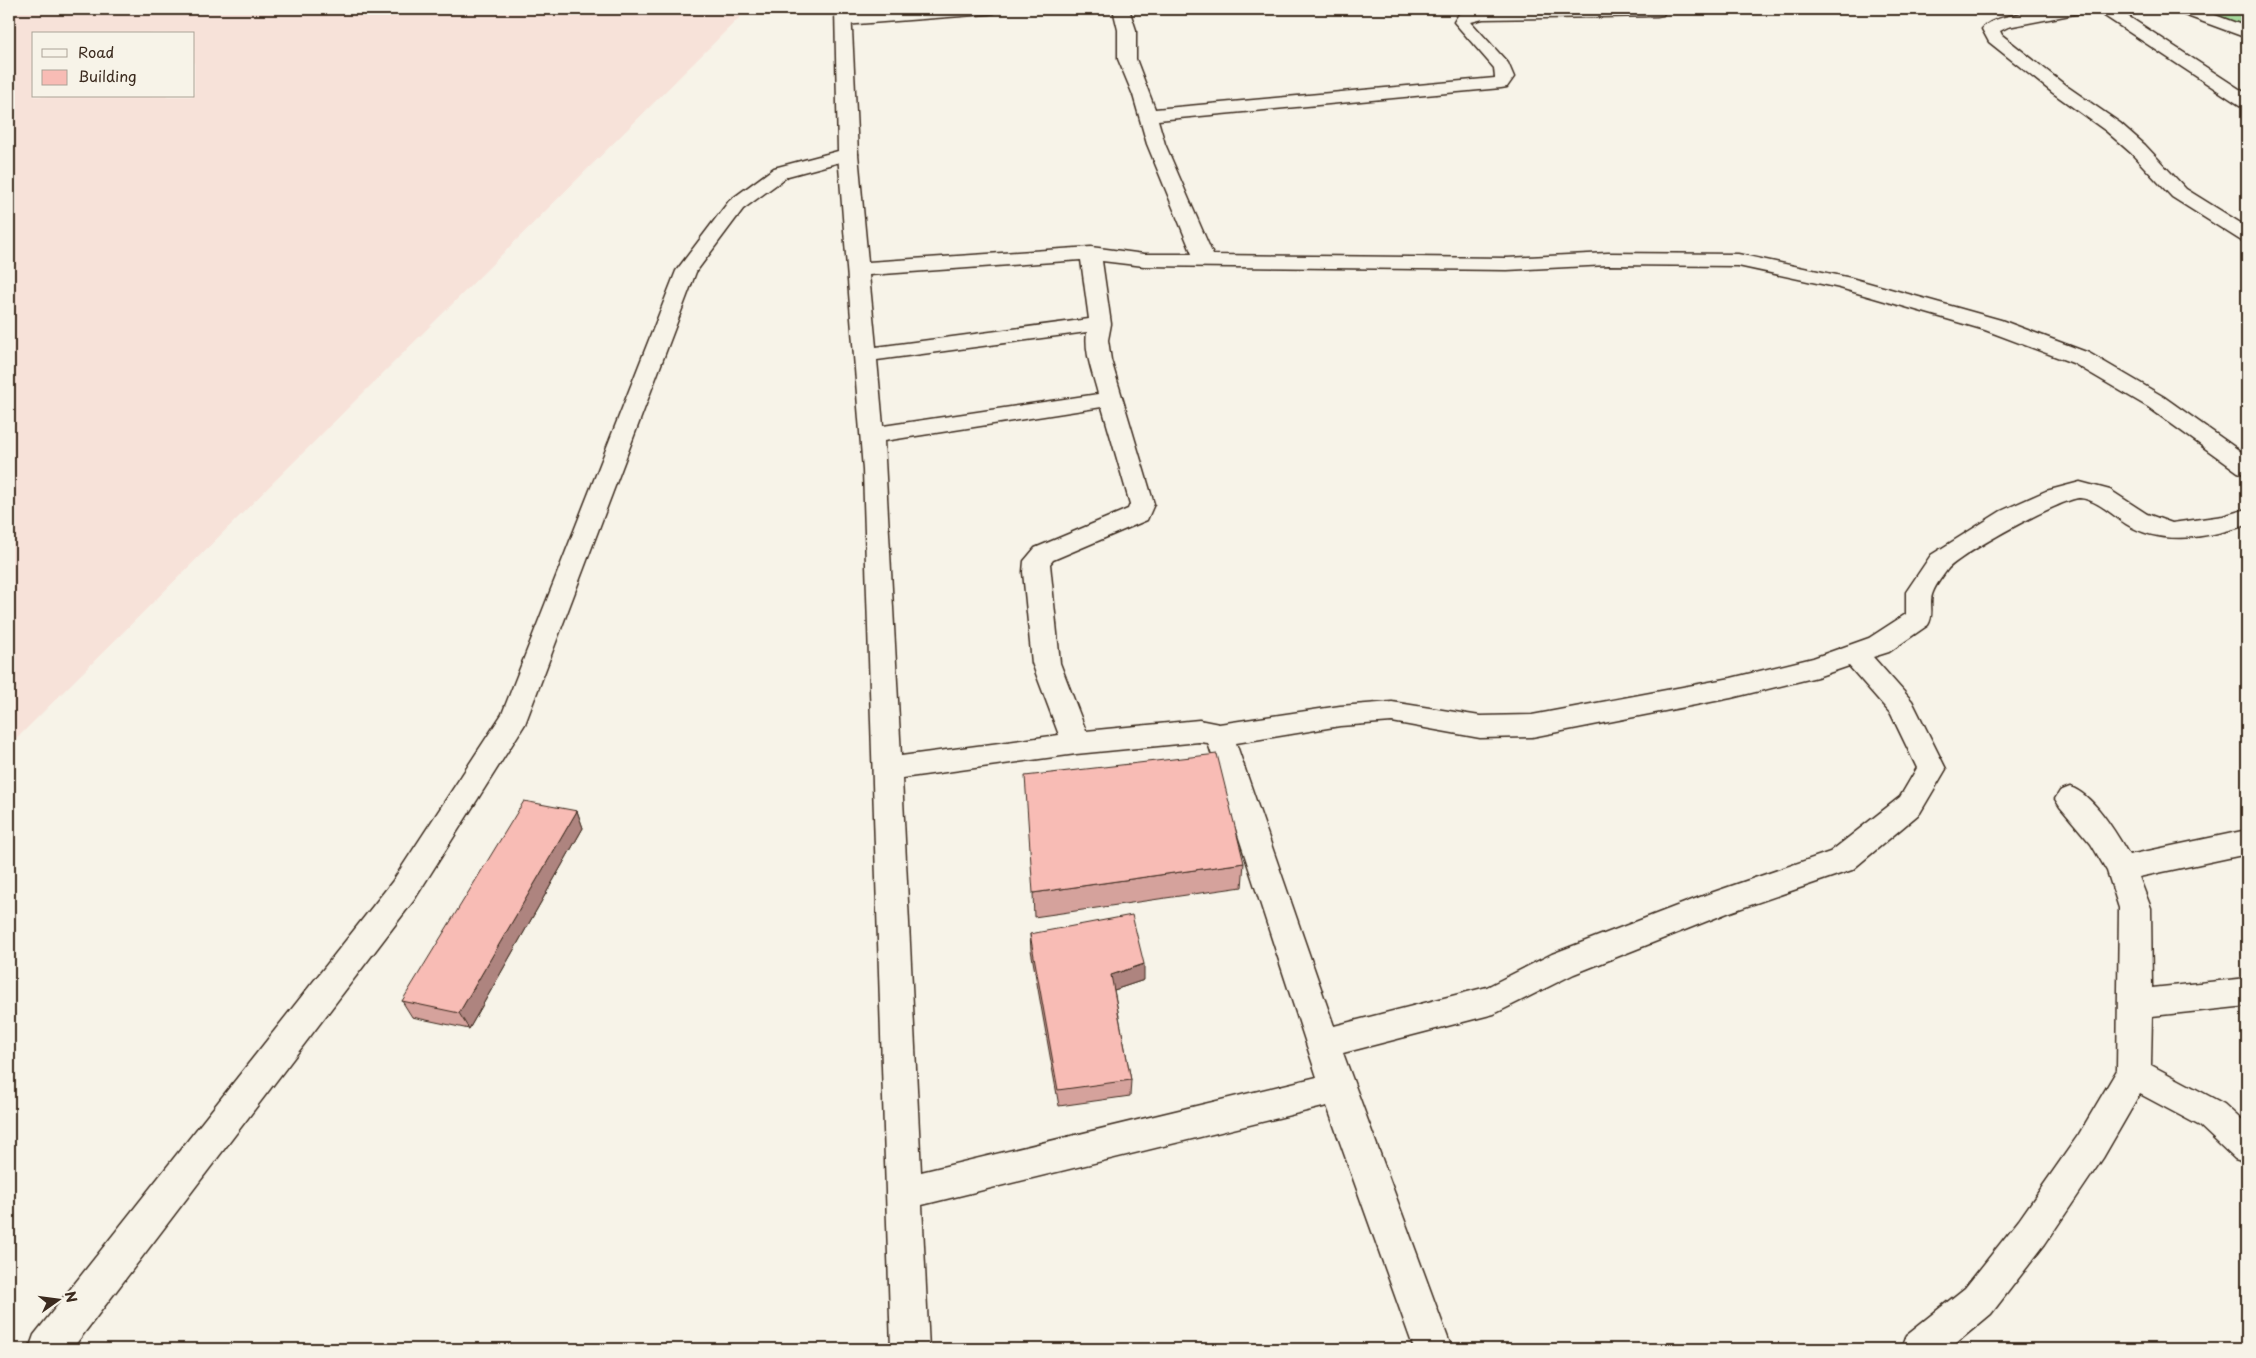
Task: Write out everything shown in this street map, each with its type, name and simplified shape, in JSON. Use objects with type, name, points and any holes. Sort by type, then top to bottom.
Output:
[{"type":"street","points":[[910,1349],[872,435],[848,154],[844,14],[988,9]]},
{"type":"street","points":[[1121,9],[1127,30],[1127,59],[1142,95],[1156,144],[1205,261]]},
{"type":"street","points":[[2075,9],[2003,23],[1991,29],[1995,38],[2138,149],[2179,193],[2247,236]]},
{"type":"street","points":[[2106,9],[2247,102]]},
{"type":"street","points":[[2172,9],[2201,15]]},
{"type":"street","points":[[2185,9],[2247,33]]},
{"type":"street","points":[[1148,115],[1501,83],[1505,77],[1502,67],[1462,22],[1465,18],[1483,14],[1657,11]]},
{"type":"street","points":[[48,1349],[63,1334],[403,891],[515,717],[686,271],[736,205],[781,172],[848,154]]},
{"type":"street","points":[[858,269],[1090,253],[1144,260],[1432,264],[1507,264],[1608,259],[1738,260],[1844,282],[1993,325],[2081,358],[2156,402],[2247,467]]},
{"type":"street","points":[[1076,743],[1046,663],[1036,572],[1037,561],[1044,554],[1064,544],[1138,514],[1142,504],[1100,360],[1097,340],[1100,324],[1090,253]]},
{"type":"street","points":[[865,355],[1100,324]]},
{"type":"street","points":[[872,435],[1111,399]]},
{"type":"street","points":[[886,769],[1076,743],[1199,731],[1219,736],[1340,716],[1392,712],[1480,727],[1532,726],[1731,688],[1817,667],[1879,645],[1919,618],[1920,592],[1940,561],[2010,517],[2054,497],[2080,490],[2101,496],[2138,520],[2153,527],[2172,531],[2224,524],[2247,517]]},
{"type":"street","points":[[1323,1043],[1494,1000],[1563,964],[1719,903],[1841,861],[1910,805],[1932,769],[1902,708],[1854,654]]},
{"type":"street","points":[[1219,736],[1338,1088],[1433,1349]]},
{"type":"street","points":[[1920,1349],[1978,1301],[2032,1232],[2091,1146],[2134,1073],[2136,1004],[2135,908],[2121,869],[2102,836],[2070,800]]},
{"type":"street","points":[[2121,869],[2247,842]]},
{"type":"street","points":[[2136,1004],[2247,992]]},
{"type":"street","points":[[2134,1073],[2212,1115],[2247,1147]]},
{"type":"street","points":[[903,1193],[1338,1088]]},
{"type":"shaded area","points":[[9,9],[748,9],[9,746]]},
{"type":"green space","points":[[2198,9],[2247,9],[2247,29]]},
{"type":"building","points":[[1217,754],[1244,863],[1033,893],[1025,776]]},
{"type":"building","points":[[524,801],[577,811],[459,1013],[402,1001]]},
{"type":"building","points":[[1132,915],[1144,964],[1111,975],[1131,1080],[1058,1090],[1030,934]]}]
